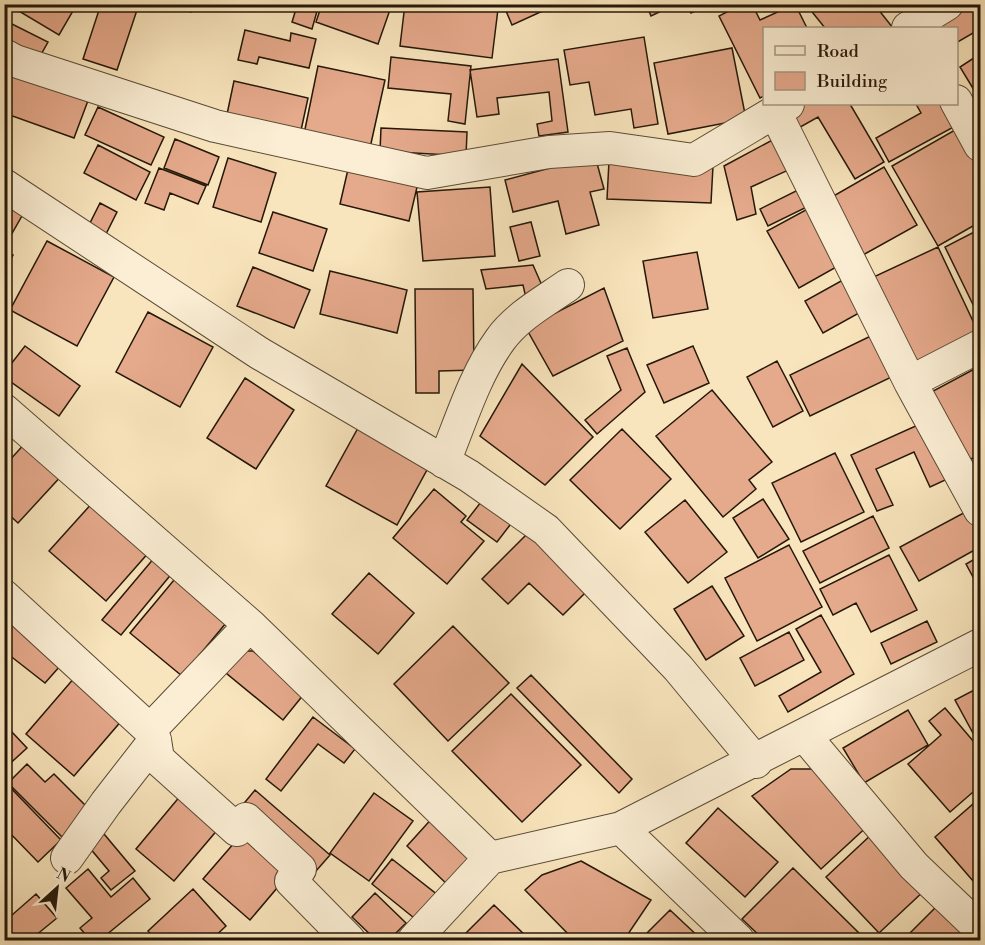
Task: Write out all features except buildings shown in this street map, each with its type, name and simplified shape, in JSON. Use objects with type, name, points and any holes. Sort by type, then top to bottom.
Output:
[{"type":"street","points":[[913,27],[947,4]]},
{"type":"street","points":[[4,55],[15,61],[215,126],[427,173],[549,152],[610,148],[694,160],[781,107],[910,382],[981,510]]},
{"type":"street","points":[[958,103],[981,145]]},
{"type":"street","points":[[4,185],[259,353],[444,462],[546,530],[678,668],[756,762]]},
{"type":"street","points":[[444,462],[478,377],[500,338],[533,309],[568,285]]},
{"type":"street","points":[[910,382],[981,346]]},
{"type":"street","points":[[4,410],[250,625],[490,858]]},
{"type":"street","points":[[4,596],[153,735],[158,759],[237,830],[246,819],[288,854],[300,869],[291,881],[349,940]]},
{"type":"street","points":[[67,858],[153,735],[250,625]]},
{"type":"street","points":[[414,940],[490,858],[621,828],[756,762],[981,645]]},
{"type":"street","points":[[805,736],[914,866],[981,929]]},
{"type":"street","points":[[621,828],[738,940]]}]
